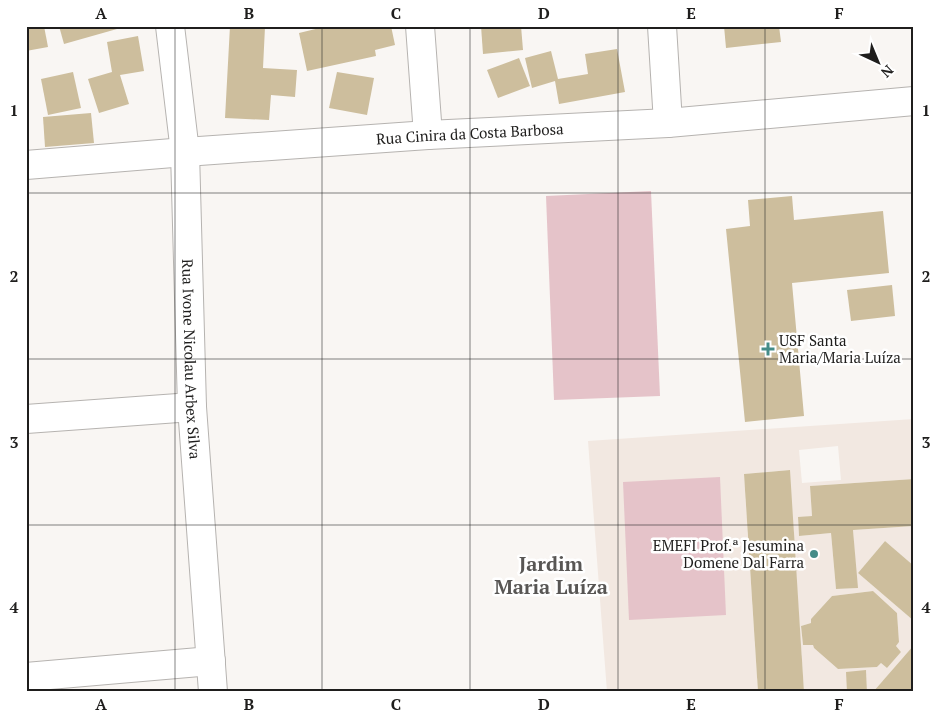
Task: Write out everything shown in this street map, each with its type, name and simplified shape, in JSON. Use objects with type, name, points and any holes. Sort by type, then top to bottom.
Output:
[{"type":"street","name":"Rua Ivone Nicolau Arbex Silva","points":[[170,26],[185,152],[192,407],[213,692]]},
{"type":"street","points":[[420,26],[428,135]]},
{"type":"street","points":[[662,26],[668,123]]},
{"type":"street","name":"Rua Cinira da Costa Barbosa","points":[[26,165],[428,135],[668,123],[914,101]]},
{"type":"street","points":[[26,420],[192,407]]},
{"type":"street","points":[[26,677],[210,661]]},
{"type":"shaded area","points":[[651,191],[660,396],[554,400],[546,196]]},
{"type":"shaded area","name":"EMEFI Prof.ª Jesumina Domene Dal Farra","points":[[914,419],[914,479],[810,486],[812,516],[798,518],[799,536],[831,533],[836,589],[857,588],[853,530],[914,526],[914,566],[885,541],[858,573],[914,621],[914,645],[873,692],[867,692],[866,671],[847,692],[804,692],[789,470],[744,474],[758,692],[607,692],[588,441]],"holes":[[[838,446],[841,480],[802,483],[799,450]],[[873,591],[897,613],[899,642],[896,646],[901,652],[887,668],[881,663],[877,667],[838,669],[813,645],[803,645],[801,626],[811,623],[811,619],[832,596]]]},
{"type":"shaded area","points":[[720,477],[726,615],[629,620],[623,482]]},
{"type":"building","points":[[26,26],[44,26],[48,47],[26,51]]},
{"type":"building","points":[[59,26],[124,26],[124,27],[64,44]]},
{"type":"building","points":[[230,26],[265,27],[263,68],[297,70],[295,97],[271,95],[269,120],[225,118]]},
{"type":"building","points":[[328,26],[391,26],[395,45],[375,50],[376,56],[307,71],[299,33]]},
{"type":"building","points":[[481,26],[521,26],[523,50],[483,54]]},
{"type":"building","points":[[724,26],[779,26],[781,42],[726,48]]},
{"type":"building","points":[[138,36],[144,71],[120,75],[129,104],[99,113],[88,79],[112,72],[107,42]]},
{"type":"building","points":[[617,49],[625,92],[559,104],[555,81],[532,88],[525,58],[551,51],[558,79],[588,74],[585,54]]},
{"type":"building","points":[[519,58],[530,86],[498,98],[487,70]]},
{"type":"building","points":[[73,72],[81,108],[48,115],[41,79]]},
{"type":"building","points":[[337,72],[374,78],[367,115],[329,108]]},
{"type":"building","points":[[91,113],[94,143],[45,147],[43,117]]},
{"type":"building","name":"USF Santa Maria/Maria Luíza","points":[[792,196],[794,220],[883,211],[889,273],[792,283],[804,416],[745,422],[726,229],[750,226],[748,200]]},
{"type":"building","points":[[892,285],[895,316],[851,321],[847,290]]},
{"type":"building","points":[[790,470],[804,692],[758,692],[744,474]]},
{"type":"building","points":[[914,479],[914,526],[853,530],[858,588],[836,589],[831,533],[799,536],[798,517],[812,516],[810,486]]},
{"type":"building","points":[[885,541],[914,566],[914,621],[858,573]]},
{"type":"building","points":[[873,591],[897,613],[899,642],[896,646],[901,652],[887,668],[881,663],[877,667],[838,669],[813,645],[803,645],[801,626],[811,623],[811,619],[832,596]]},
{"type":"building","points":[[914,645],[914,692],[873,692]]},
{"type":"building","points":[[866,670],[867,692],[847,692],[846,672]]},
{"type":"place","name":"USF Santa Maria/Maria Luíza","points":[[768,349]]},
{"type":"place","name":"EMEFI Prof.ª Jesumina Domene Dal Farra","points":[[814,554]]},
{"type":"district","name":"Jardim Maria Luíza","points":[[551,574]]}]
